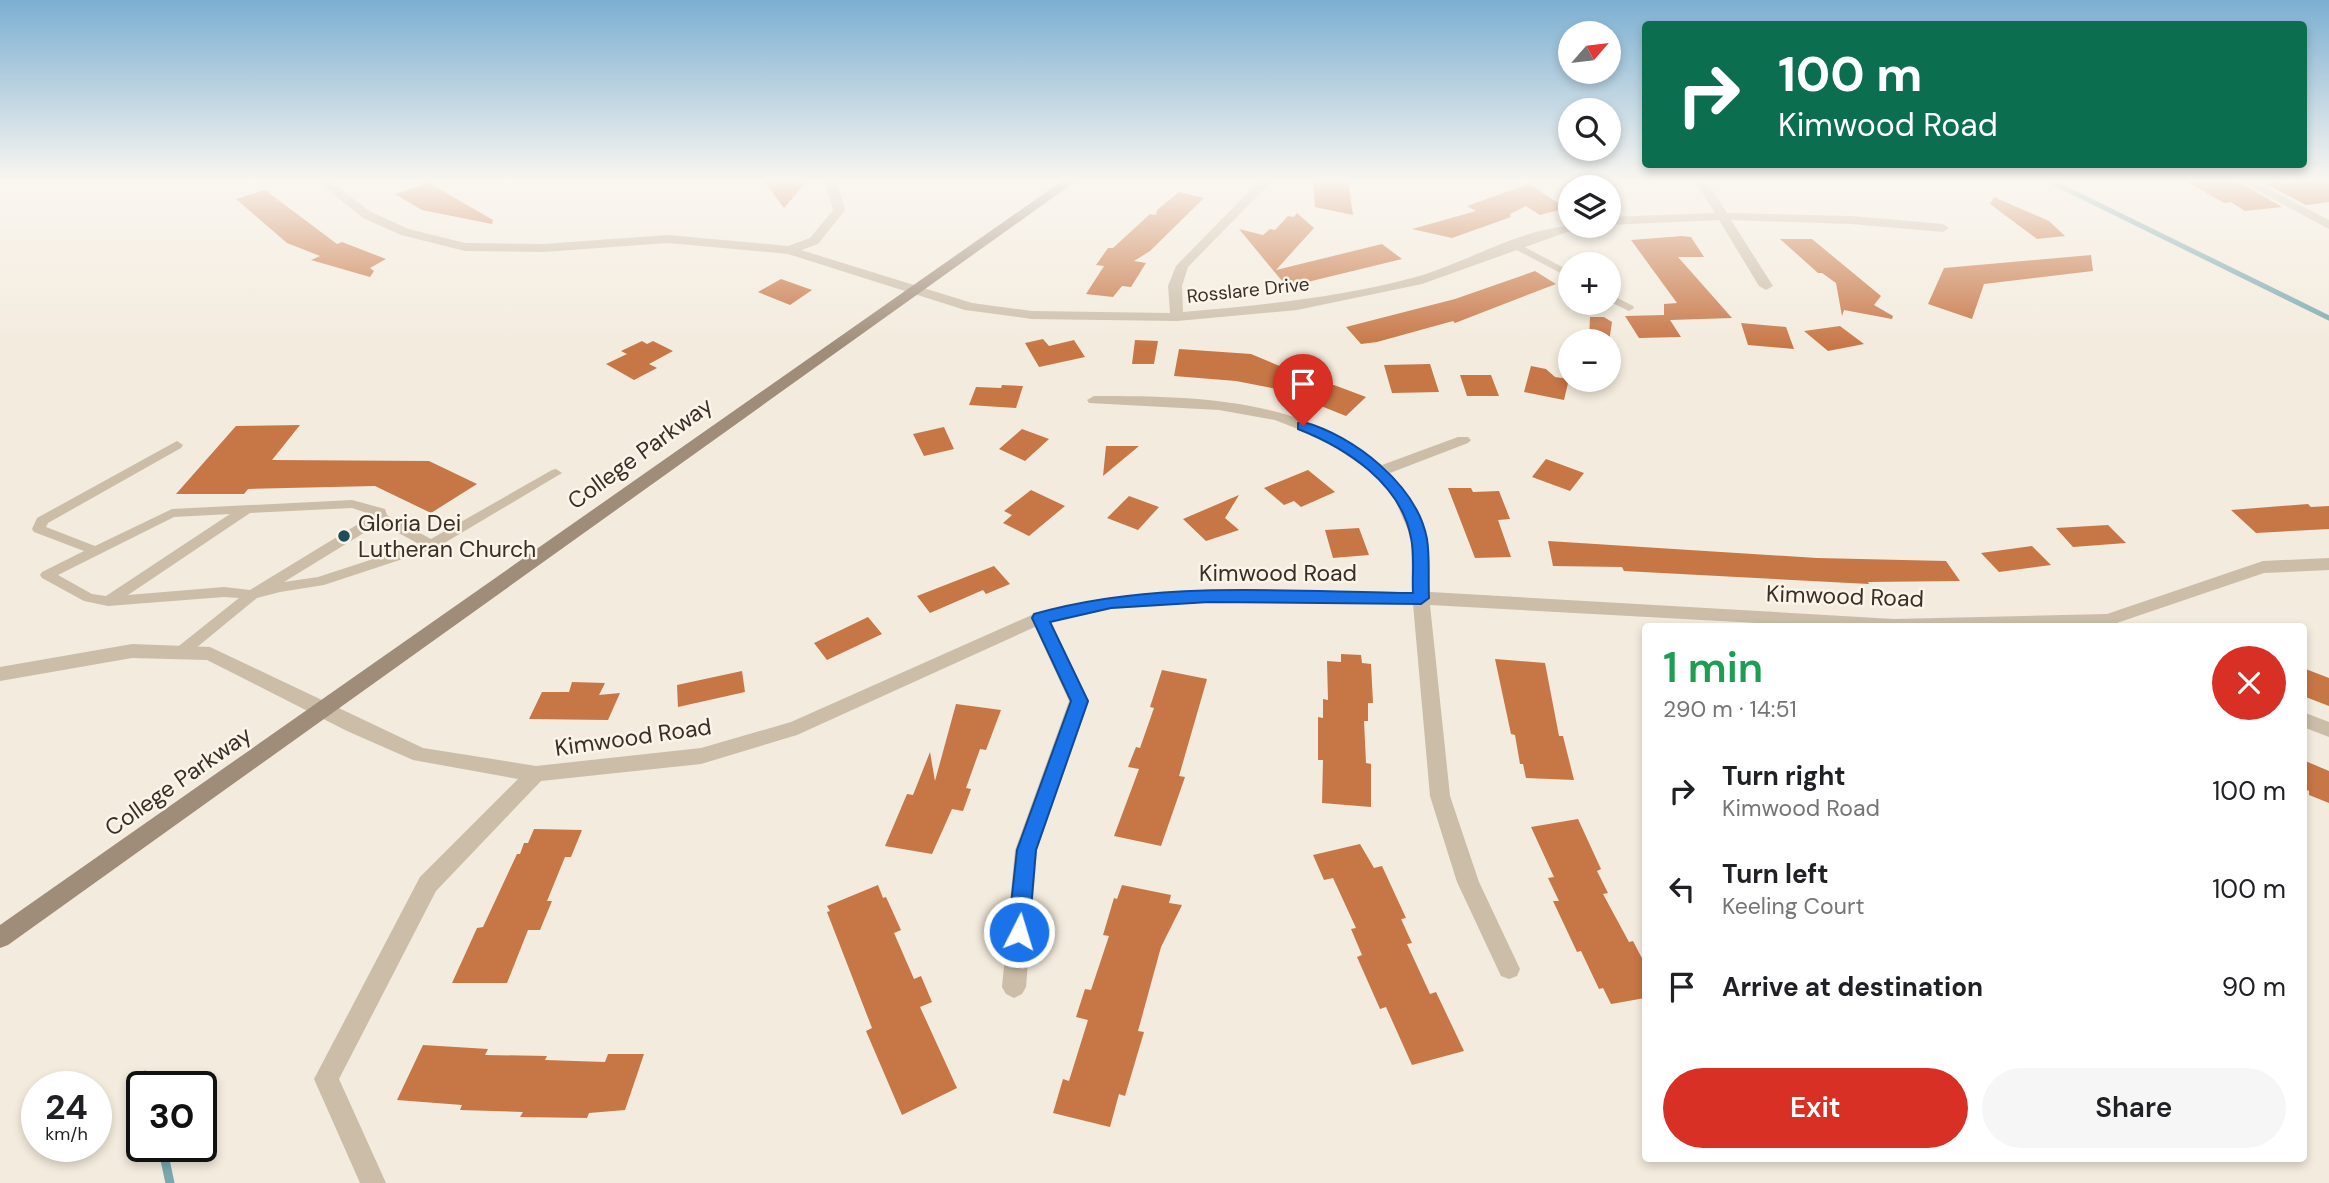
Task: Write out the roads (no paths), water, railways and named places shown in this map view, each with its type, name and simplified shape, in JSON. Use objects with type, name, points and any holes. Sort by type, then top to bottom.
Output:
[{"type":"main road","name":"College Parkway","points":[[0,938],[991,236]]},
{"type":"street","name":"Rosslare Drive","points":[[422,236],[465,247],[543,248],[668,239],[789,250],[970,307],[1005,313],[1177,317],[1297,306],[1368,293],[1417,281],[1544,236]]},
{"type":"street","points":[[789,250],[817,236]]},
{"type":"street","points":[[1177,317],[1175,286],[1182,266],[1211,236]]},
{"type":"street","points":[[1735,236],[1766,286]]},
{"type":"street","points":[[1094,400],[1219,406],[1278,416],[1328,436],[1380,471],[1403,499],[1419,537],[1421,598],[1440,796],[1468,882],[1509,968]]},
{"type":"street","points":[[1380,471],[1463,440]]},
{"type":"street","name":"Kimwood Road","points":[[2110,623],[2263,566],[2329,564]]},
{"type":"street","name":"Kimwood Road","points":[[0,674],[132,651],[210,654],[322,711],[420,755],[536,774],[701,756],[797,728],[1040,618],[1111,603],[1209,596],[1421,598],[1737,622],[1789,623]]},
{"type":"street","points":[[1014,987],[1026,850],[1079,701],[1040,618]]},
{"type":"street","points":[[2307,721],[2329,730]]},
{"type":"street","points":[[373,1183],[326,1079],[428,884],[536,774]]},
{"type":"lane","points":[[1515,245],[1558,268]]},
{"type":"lane","points":[[1621,303],[1629,308]]},
{"type":"lane","points":[[94,550],[39,529],[41,521],[177,445]]},
{"type":"lane","points":[[380,517],[380,512],[352,504],[172,513],[47,575],[89,598],[108,601],[224,592],[252,595],[280,587],[319,582],[430,545],[556,472]]},
{"type":"lane","points":[[108,601],[247,509]]},
{"type":"lane","points":[[380,517],[430,545]]},
{"type":"lane","points":[[180,653],[252,595],[380,517]]},
{"type":"waterway","points":[[2162,236],[2329,318]]},
{"type":"waterway","points":[[165,1162],[170,1183]]},
{"type":"place","name":"Gloria Dei Lutheran Church","points":[[344,536]]}]
